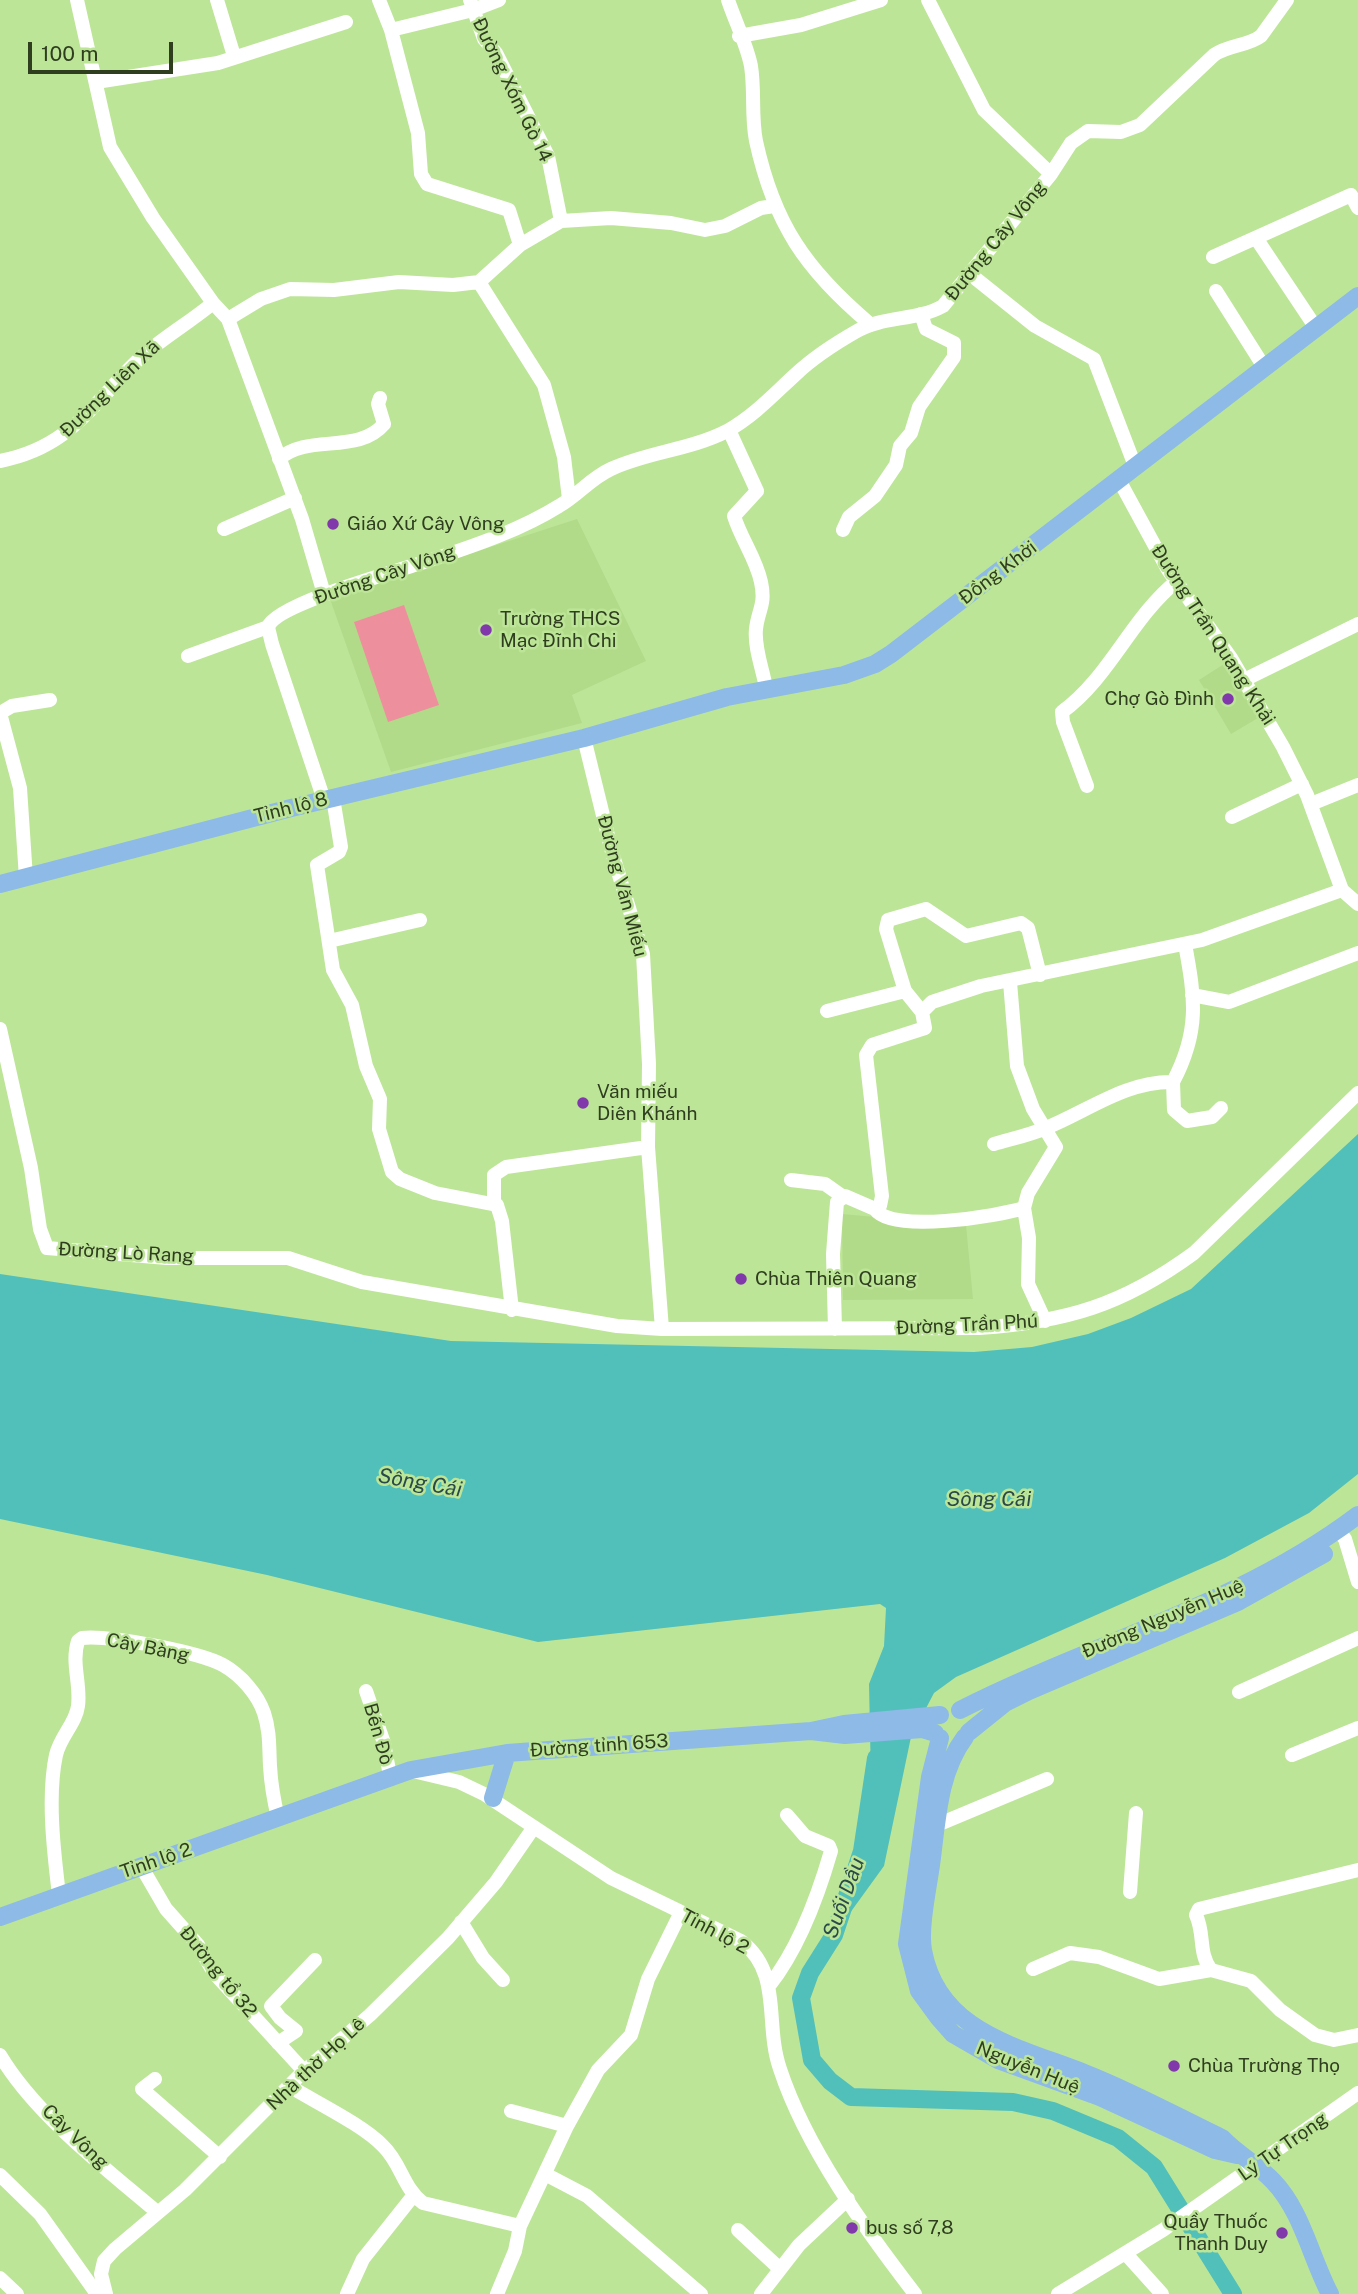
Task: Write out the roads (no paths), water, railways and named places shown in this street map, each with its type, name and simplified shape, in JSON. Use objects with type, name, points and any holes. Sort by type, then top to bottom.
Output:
[{"type":"main road","name":"Đồng Khởi","points":[[584,738],[766,688],[823,680],[875,664],[1358,296]]},
{"type":"main road","name":"Tỉnh lộ 8","points":[[0,884],[329,799],[584,738]]},
{"type":"main road","name":"Đường Nguyễn Huệ","points":[[960,1710],[1023,1678],[1132,1641],[1269,1587],[1350,1533],[1358,1515]]},
{"type":"main road","name":"Đường Nguyễn Huệ","points":[[967,1735],[1005,1703],[1132,1641]]},
{"type":"main road","points":[[960,1710],[970,1714],[967,1735],[952,1742],[938,1735],[933,1722],[940,1715],[960,1710]]},
{"type":"main road","name":"Đường tỉnh 653","points":[[390,1776],[507,1753],[915,1723],[940,1715]]},
{"type":"main road","name":"Đường tỉnh 653","points":[[915,1723],[938,1735]]},
{"type":"main road","name":"Nguyễn Huệ","points":[[921,1883],[938,1735]]},
{"type":"main road","name":"Nguyễn Huệ","points":[[967,1735],[950,1762],[907,1944],[919,1991],[953,2034],[998,2060],[1100,2097],[1215,2150],[1237,2155],[1256,2166],[1274,2182],[1294,2210],[1330,2294]]},
{"type":"main road","points":[[492,1798],[507,1753]]},
{"type":"main road","name":"Tỉnh lộ 2","points":[[0,1917],[390,1776]]},
{"type":"street","points":[[77,0],[110,147],[153,218],[213,303],[228,319],[295,498],[324,594]]},
{"type":"street","points":[[217,0],[234,56]]},
{"type":"street","points":[[379,0],[391,30],[418,133],[421,174],[427,184],[509,210],[520,245]]},
{"type":"street","points":[[391,30],[472,5],[499,0]]},
{"type":"street","points":[[728,0],[750,66],[756,142],[774,206],[806,258],[836,294],[870,324]]},
{"type":"street","points":[[739,36],[801,26],[881,0]]},
{"type":"street","points":[[928,0],[984,110],[1051,174]]},
{"type":"street","name":"Đường Cây Vông","points":[[188,656],[268,627],[275,617],[324,594],[495,537],[539,517],[612,468],[688,446],[729,430],[765,404],[821,354],[870,324],[921,314],[943,306],[1079,136],[1088,131],[1121,132],[1140,125],[1213,55],[1223,48],[1261,36],[1287,0]]},
{"type":"street","name":"Đường Xóm Gò 14","points":[[472,5],[484,39],[496,53],[548,156],[561,222]]},
{"type":"street","points":[[96,82],[209,65],[346,22]]},
{"type":"street","points":[[1213,257],[1316,208],[1351,195],[1358,208]]},
{"type":"street","points":[[228,319],[261,299],[289,289],[334,290],[399,282],[453,285],[479,282],[520,245],[561,222],[611,218],[671,223],[705,230],[725,226],[761,208],[774,206]]},
{"type":"street","points":[[1256,238],[1316,328]]},
{"type":"street","points":[[970,274],[1035,326],[1094,359],[1135,466]]},
{"type":"street","points":[[479,282],[544,385],[564,457],[569,499]]},
{"type":"street","points":[[1216,291],[1264,367]]},
{"type":"street","name":"Đường Liên Xã","points":[[0,461],[35,452],[63,437],[145,354],[213,303]]},
{"type":"street","points":[[843,530],[849,517],[875,496],[896,464],[900,446],[911,433],[919,407],[954,357],[954,343],[926,329],[921,314]]},
{"type":"street","points":[[279,459],[303,446],[345,442],[377,432],[384,424],[378,404],[380,398]]},
{"type":"street","points":[[729,430],[757,491],[734,516],[751,550],[762,584],[763,610],[758,621],[756,639],[766,688]]},
{"type":"street","name":"Đường Trần Quang Khải","points":[[1119,480],[1177,581],[1244,680],[1302,783],[1342,890],[1358,904]]},
{"type":"street","points":[[224,529],[295,498]]},
{"type":"street","points":[[1087,786],[1062,722],[1062,712],[1100,676],[1151,606],[1177,581]]},
{"type":"street","points":[[1244,680],[1358,624]]},
{"type":"street","points":[[268,627],[329,799],[341,850],[320,862],[317,869],[336,977],[352,1005],[370,1079],[380,1099],[379,1129],[392,1172],[400,1179],[435,1192],[494,1202]]},
{"type":"street","points":[[26,878],[20,788],[0,713],[12,706],[50,700]]},
{"type":"street","name":"Đường Văn Miếu","points":[[584,738],[612,852],[643,954],[649,1064],[648,1147],[662,1329]]},
{"type":"street","points":[[1232,817],[1302,783]]},
{"type":"street","points":[[1311,804],[1358,785]]},
{"type":"street","points":[[922,1012],[932,1002],[947,996],[1185,944],[1342,890]]},
{"type":"street","points":[[875,1209],[880,1206],[882,1196],[866,1055],[872,1045],[922,1030],[925,1024],[922,1012],[905,991],[886,925],[894,917],[920,908],[966,936],[1016,923],[1024,925],[1040,975]]},
{"type":"street","points":[[329,941],[420,920]]},
{"type":"street","points":[[1185,944],[1195,1010],[1186,1057],[1173,1082],[1174,1110],[1187,1121],[1212,1117],[1222,1108]]},
{"type":"street","points":[[1192,995],[1229,1002],[1358,953]]},
{"type":"street","points":[[1010,982],[1017,1066],[1028,1099],[1054,1142],[1056,1152],[1033,1183],[1024,1208],[1029,1250],[1028,1284],[1045,1321]]},
{"type":"street","points":[[828,1011],[905,991]]},
{"type":"street","name":"Đường Lò Rang","points":[[0,1029],[31,1168],[40,1230],[47,1248],[167,1258],[272,1257],[303,1261]]},
{"type":"street","points":[[994,1144],[1045,1129],[1124,1091],[1147,1083],[1173,1082]]},
{"type":"street","name":"Đường Trần Phú","points":[[303,1261],[362,1282],[454,1296],[512,1310],[662,1329],[979,1328],[1045,1321],[1089,1310],[1165,1274],[1223,1227],[1358,1093]]},
{"type":"street","points":[[512,1310],[502,1221],[494,1202],[494,1175],[506,1167],[648,1147]]},
{"type":"street","points":[[791,1180],[825,1184],[842,1196],[875,1209],[887,1218],[936,1221],[976,1218],[1024,1208]]},
{"type":"street","points":[[835,1329],[833,1254],[837,1202],[842,1196]]},
{"type":"street","points":[[1350,1533],[1358,1582]]},
{"type":"street","name":"Cây Bàng","points":[[59,1895],[53,1846],[55,1761],[59,1742],[79,1705],[75,1657],[78,1641],[82,1638],[170,1649],[215,1662],[231,1671],[258,1699],[265,1715],[269,1730],[272,1788],[278,1818]]},
{"type":"street","points":[[1239,1692],[1358,1638]]},
{"type":"street","name":"Bến Đò","points":[[366,1692],[384,1743],[390,1776]]},
{"type":"street","points":[[1292,1755],[1358,1728]]},
{"type":"street","name":"Tỉnh lộ 2","points":[[411,1770],[459,1782],[492,1798],[611,1878],[748,1947],[765,1969],[769,1986],[773,2045],[783,2080],[848,2199],[915,2294]]},
{"type":"street","points":[[937,1825],[1046,1779]]},
{"type":"street","points":[[1129,1892],[1136,1813]]},
{"type":"street","points":[[769,1986],[782,1970],[804,1923],[831,1851],[826,1843],[812,1840],[799,1832],[787,1815]]},
{"type":"street","name":"Nhà thờ Họ Lê","points":[[106,2294],[102,2274],[104,2261],[220,2157],[304,2071],[370,2015],[461,1922],[496,1882],[534,1827]]},
{"type":"street","name":"Đường tổ 32","points":[[141,1866],[166,1909],[198,1945],[214,1973],[304,2071]]},
{"type":"street","points":[[1211,1970],[1202,1955],[1202,1931],[1196,1915],[1199,1909],[1358,1870]]},
{"type":"street","points":[[497,2294],[514,2251],[520,2226],[567,2126],[598,2070],[631,2035],[648,1979],[680,1913]]},
{"type":"street","points":[[461,1922],[483,1958],[503,1980]]},
{"type":"street","points":[[1033,1969],[1070,1953],[1099,1957],[1159,1979],[1211,1970],[1251,1981],[1279,2010],[1315,2035],[1334,2040],[1358,2035]]},
{"type":"street","points":[[278,2043],[296,2031],[271,2006],[315,1961]]},
{"type":"street","name":"Cây Vông","points":[[0,2054],[8,2068],[67,2132],[157,2212]]},
{"type":"street","points":[[155,2079],[142,2089],[220,2157]]},
{"type":"street","points":[[291,2087],[381,2143],[397,2165],[413,2196],[435,2208],[520,2226]]},
{"type":"street","name":"Lý Tự Trọng","points":[[1126,2254],[1358,2093]]},
{"type":"street","points":[[511,2111],[567,2126]]},
{"type":"street","points":[[545,2174],[587,2196],[701,2294]]},
{"type":"street","points":[[0,2175],[40,2214],[97,2294]]},
{"type":"street","points":[[347,2294],[363,2259],[413,2196]]},
{"type":"street","points":[[761,2294],[799,2245],[848,2199]]},
{"type":"street","points":[[738,2230],[780,2269]]},
{"type":"street","points":[[1058,2294],[1126,2254],[1162,2294]]},
{"type":"street","points":[[0,2278],[18,2294]]},
{"type":"water","name":"Sông Cái","points":[[1358,1134],[1358,1474],[1309,1513],[1225,1558],[956,1677],[934,1693],[911,1737],[884,1866],[834,1935],[864,1857],[879,1795],[871,1780],[869,1684],[884,1646],[886,1608],[880,1604],[538,1642],[267,1575],[0,1519],[0,1274],[451,1341],[974,1352],[1032,1347],[1088,1334],[1131,1318],[1191,1289]]},
{"type":"waterway","name":"Suối Dầu","points":[[876,1758],[862,1851],[834,1935],[810,1973],[801,1998],[812,2060],[830,2081],[851,2097],[1013,2102],[1053,2111],[1118,2138],[1154,2167],[1233,2294]]},
{"type":"place","name":"Giáo Xứ Cây Vông","points":[[333,524]]},
{"type":"place","name":"Trường THCS Mạc Đĩnh Chi","points":[[486,630]]},
{"type":"place","name":"Chợ Gò Đình","points":[[1228,699]]},
{"type":"place","name":"Văn miếu Diên Khánh","points":[[583,1103]]},
{"type":"place","name":"Chùa Thiên Quang","points":[[741,1279]]},
{"type":"place","name":"Chùa Trường Thọ","points":[[1174,2066]]},
{"type":"place","name":"bus số 7,8","points":[[852,2228]]},
{"type":"place","name":"Quầy Thuốc Thanh Duy","points":[[1282,2233]]}]
